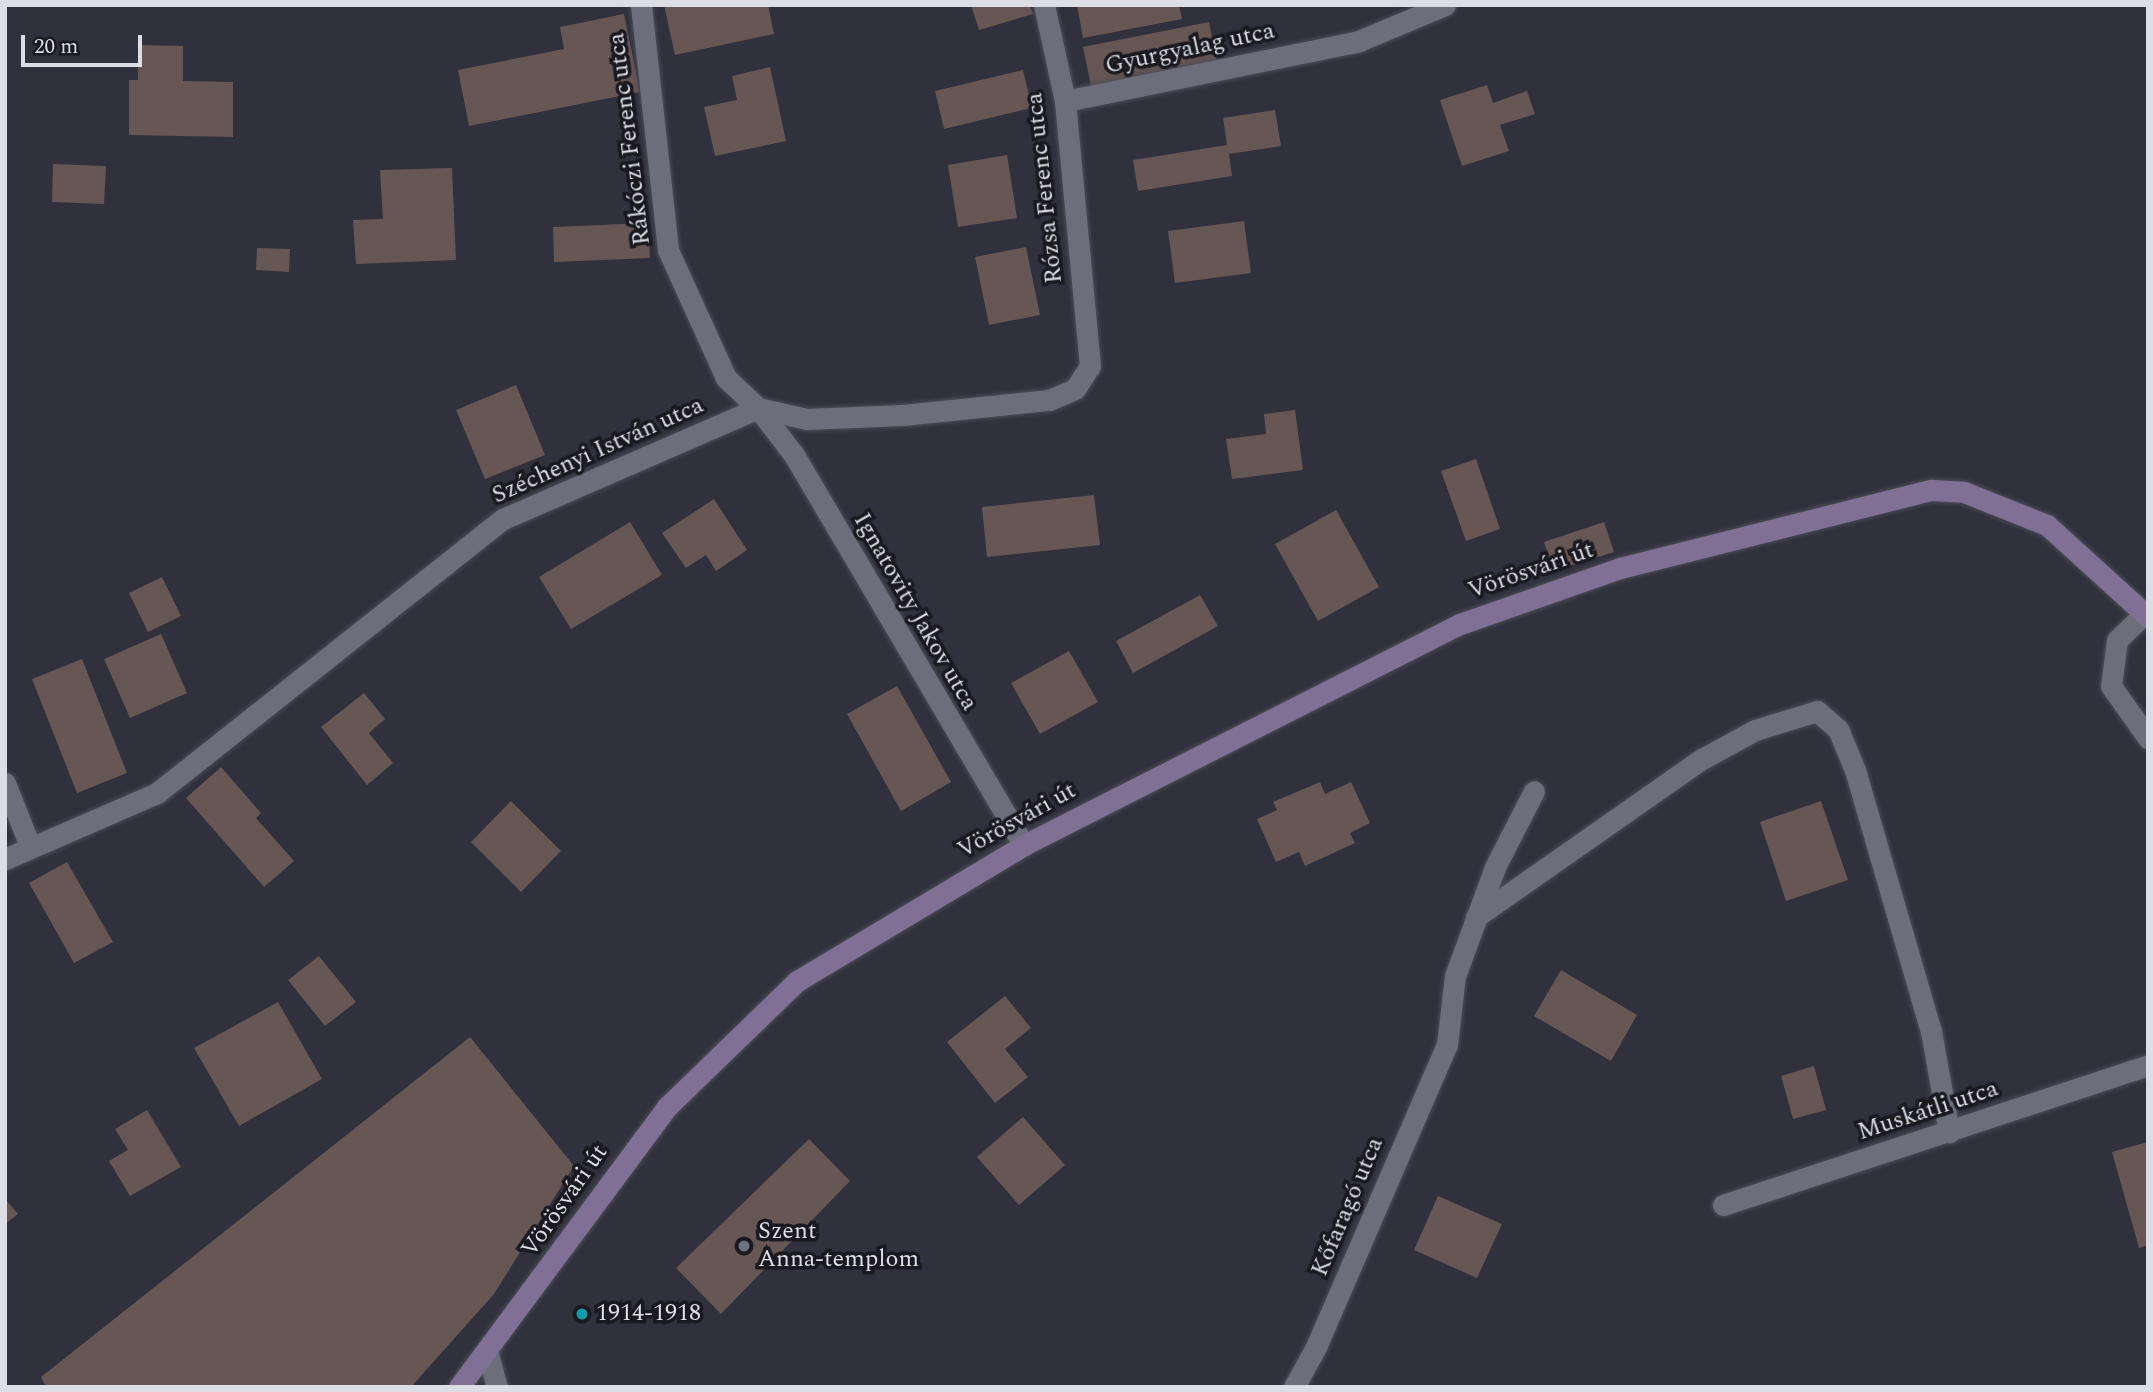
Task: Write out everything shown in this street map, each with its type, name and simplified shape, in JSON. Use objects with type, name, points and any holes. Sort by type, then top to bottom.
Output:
[{"type":"main road","name":"Vörösvári út","points":[[459,1387],[488,1354],[630,1155],[706,1065],[797,981],[1024,845],[1460,624],[1620,568],[1931,490],[1964,492],[2047,525],[2146,615]]},
{"type":"street","name":"Rákóczi Ferenc utca","points":[[641,5],[668,250],[726,378],[758,408]]},
{"type":"street","name":"Rózsa Ferenc utca","points":[[758,408],[807,419],[903,415],[1049,400],[1075,389],[1090,366],[1065,102],[1044,5]]},
{"type":"street","name":"Gyurgyalag utca","points":[[1065,102],[1359,41],[1445,5]]},
{"type":"street","name":"Ignatovity Jakov utca","points":[[758,408],[794,456],[1024,845]]},
{"type":"street","name":"Széchenyi István utca","points":[[5,859],[157,793],[503,519],[758,408]]},
{"type":"street","points":[[2146,615],[2117,640],[2112,686],[2148,738]]},
{"type":"street","points":[[1476,917],[1702,759],[1755,730],[1816,711],[1838,729],[1855,770],[1931,1031],[1949,1132]]},
{"type":"street","points":[[5,783],[30,846]]},
{"type":"street","name":"Kőfaragó utca","points":[[1294,1387],[1316,1347],[1447,1045],[1455,976],[1495,867],[1534,790]]},
{"type":"street","name":"Muskátli utca","points":[[1723,1205],[2148,1065]]},
{"type":"street","points":[[488,1354],[497,1387]]},
{"type":"building","points":[[664,5],[768,5],[774,34],[675,55]]},
{"type":"building","points":[[971,5],[1030,5],[1033,14],[979,30]]},
{"type":"building","points":[[1077,5],[1179,5],[1182,19],[1083,38]]},
{"type":"building","points":[[624,14],[640,92],[469,126],[458,70],[564,49],[560,27]]},
{"type":"building","points":[[1209,22],[1217,61],[1091,86],[1083,47]]},
{"type":"building","points":[[138,45],[183,46],[183,81],[233,82],[233,137],[129,135],[129,80],[138,80]]},
{"type":"building","points":[[770,67],[786,141],[715,156],[704,107],[737,100],[732,76]]},
{"type":"building","points":[[1023,70],[1032,108],[944,129],[935,91]]},
{"type":"building","points":[[1487,85],[1493,103],[1527,91],[1535,114],[1500,125],[1509,151],[1462,166],[1440,100]]},
{"type":"building","points":[[1275,110],[1281,146],[1229,154],[1232,176],[1138,191],[1133,160],[1227,145],[1223,118]]},
{"type":"building","points":[[1007,155],[1017,218],[958,227],[948,165]]},
{"type":"building","points":[[53,164],[106,166],[104,204],[52,202]]},
{"type":"building","points":[[452,168],[456,260],[356,264],[353,220],[383,219],[380,170]]},
{"type":"building","points":[[1244,221],[1251,273],[1175,283],[1168,231]]},
{"type":"building","points":[[648,223],[650,258],[554,262],[553,227]]},
{"type":"building","points":[[1026,247],[1040,315],[989,325],[975,257]]},
{"type":"building","points":[[257,248],[290,249],[289,272],[256,270]]},
{"type":"building","points":[[516,385],[545,455],[485,479],[456,410]]},
{"type":"building","points":[[1295,410],[1303,470],[1232,479],[1226,439],[1266,434],[1264,414]]},
{"type":"building","points":[[1476,459],[1500,529],[1466,541],[1441,471]]},
{"type":"building","points":[[1094,495],[1100,545],[987,557],[982,507]]},
{"type":"building","points":[[714,499],[747,550],[716,571],[706,555],[686,568],[662,533]]},
{"type":"building","points":[[1336,510],[1379,587],[1318,621],[1275,544]]},
{"type":"building","points":[[630,522],[662,575],[571,629],[539,577]]},
{"type":"building","points":[[1604,522],[1614,552],[1553,571],[1544,542]]},
{"type":"building","points":[[162,577],[181,616],[148,632],[129,593]]},
{"type":"building","points":[[1200,595],[1218,626],[1133,673],[1116,641]]},
{"type":"building","points":[[161,634],[187,693],[130,718],[104,659]]},
{"type":"building","points":[[1069,651],[1098,702],[1040,734],[1011,683]]},
{"type":"building","points":[[82,659],[127,773],[77,793],[32,679]]},
{"type":"building","points":[[897,686],[951,782],[901,811],[847,714]]},
{"type":"building","points":[[364,693],[385,719],[369,733],[393,763],[367,785],[321,727]]},
{"type":"building","points":[[221,767],[261,813],[256,818],[294,861],[264,887],[186,798]]},
{"type":"building","points":[[1320,782],[1325,794],[1351,782],[1370,823],[1350,833],[1355,843],[1305,866],[1299,852],[1276,862],[1257,819],[1277,810],[1273,802]]},
{"type":"building","points":[[511,801],[561,851],[521,892],[471,842]]},
{"type":"building","points":[[1821,801],[1848,880],[1786,901],[1760,822]]},
{"type":"building","points":[[67,862],[113,942],[74,963],[29,883]]},
{"type":"building","points":[[319,956],[356,1002],[325,1026],[288,980]]},
{"type":"building","points":[[1561,970],[1637,1015],[1611,1061],[1534,1016]]},
{"type":"building","points":[[1005,996],[1031,1028],[1005,1049],[1028,1077],[995,1103],[947,1042]]},
{"type":"building","points":[[278,1002],[322,1079],[239,1126],[194,1048]]},
{"type":"building","points":[[470,1037],[574,1166],[494,1294],[411,1387],[46,1387],[41,1377]]},
{"type":"building","points":[[1814,1066],[1826,1110],[1793,1119],[1781,1076]]},
{"type":"building","points":[[147,1110],[181,1167],[130,1196],[109,1161],[128,1150],[115,1129]]},
{"type":"building","points":[[1023,1117],[1065,1165],[1019,1205],[977,1157]]},
{"type":"building","name":"Szent Anna-templom","points":[[809,1139],[850,1181],[721,1314],[676,1268]]},
{"type":"building","points":[[2148,1142],[2148,1245],[2139,1248],[2112,1152]]},
{"type":"building","points":[[1438,1196],[1502,1224],[1477,1278],[1414,1250]]},
{"type":"building","points":[[5,1199],[18,1214],[5,1224]]},
{"type":"place","name":"Szent Anna-templom","points":[[744,1246]]},
{"type":"place","name":"1914-1918","points":[[582,1314]]}]
